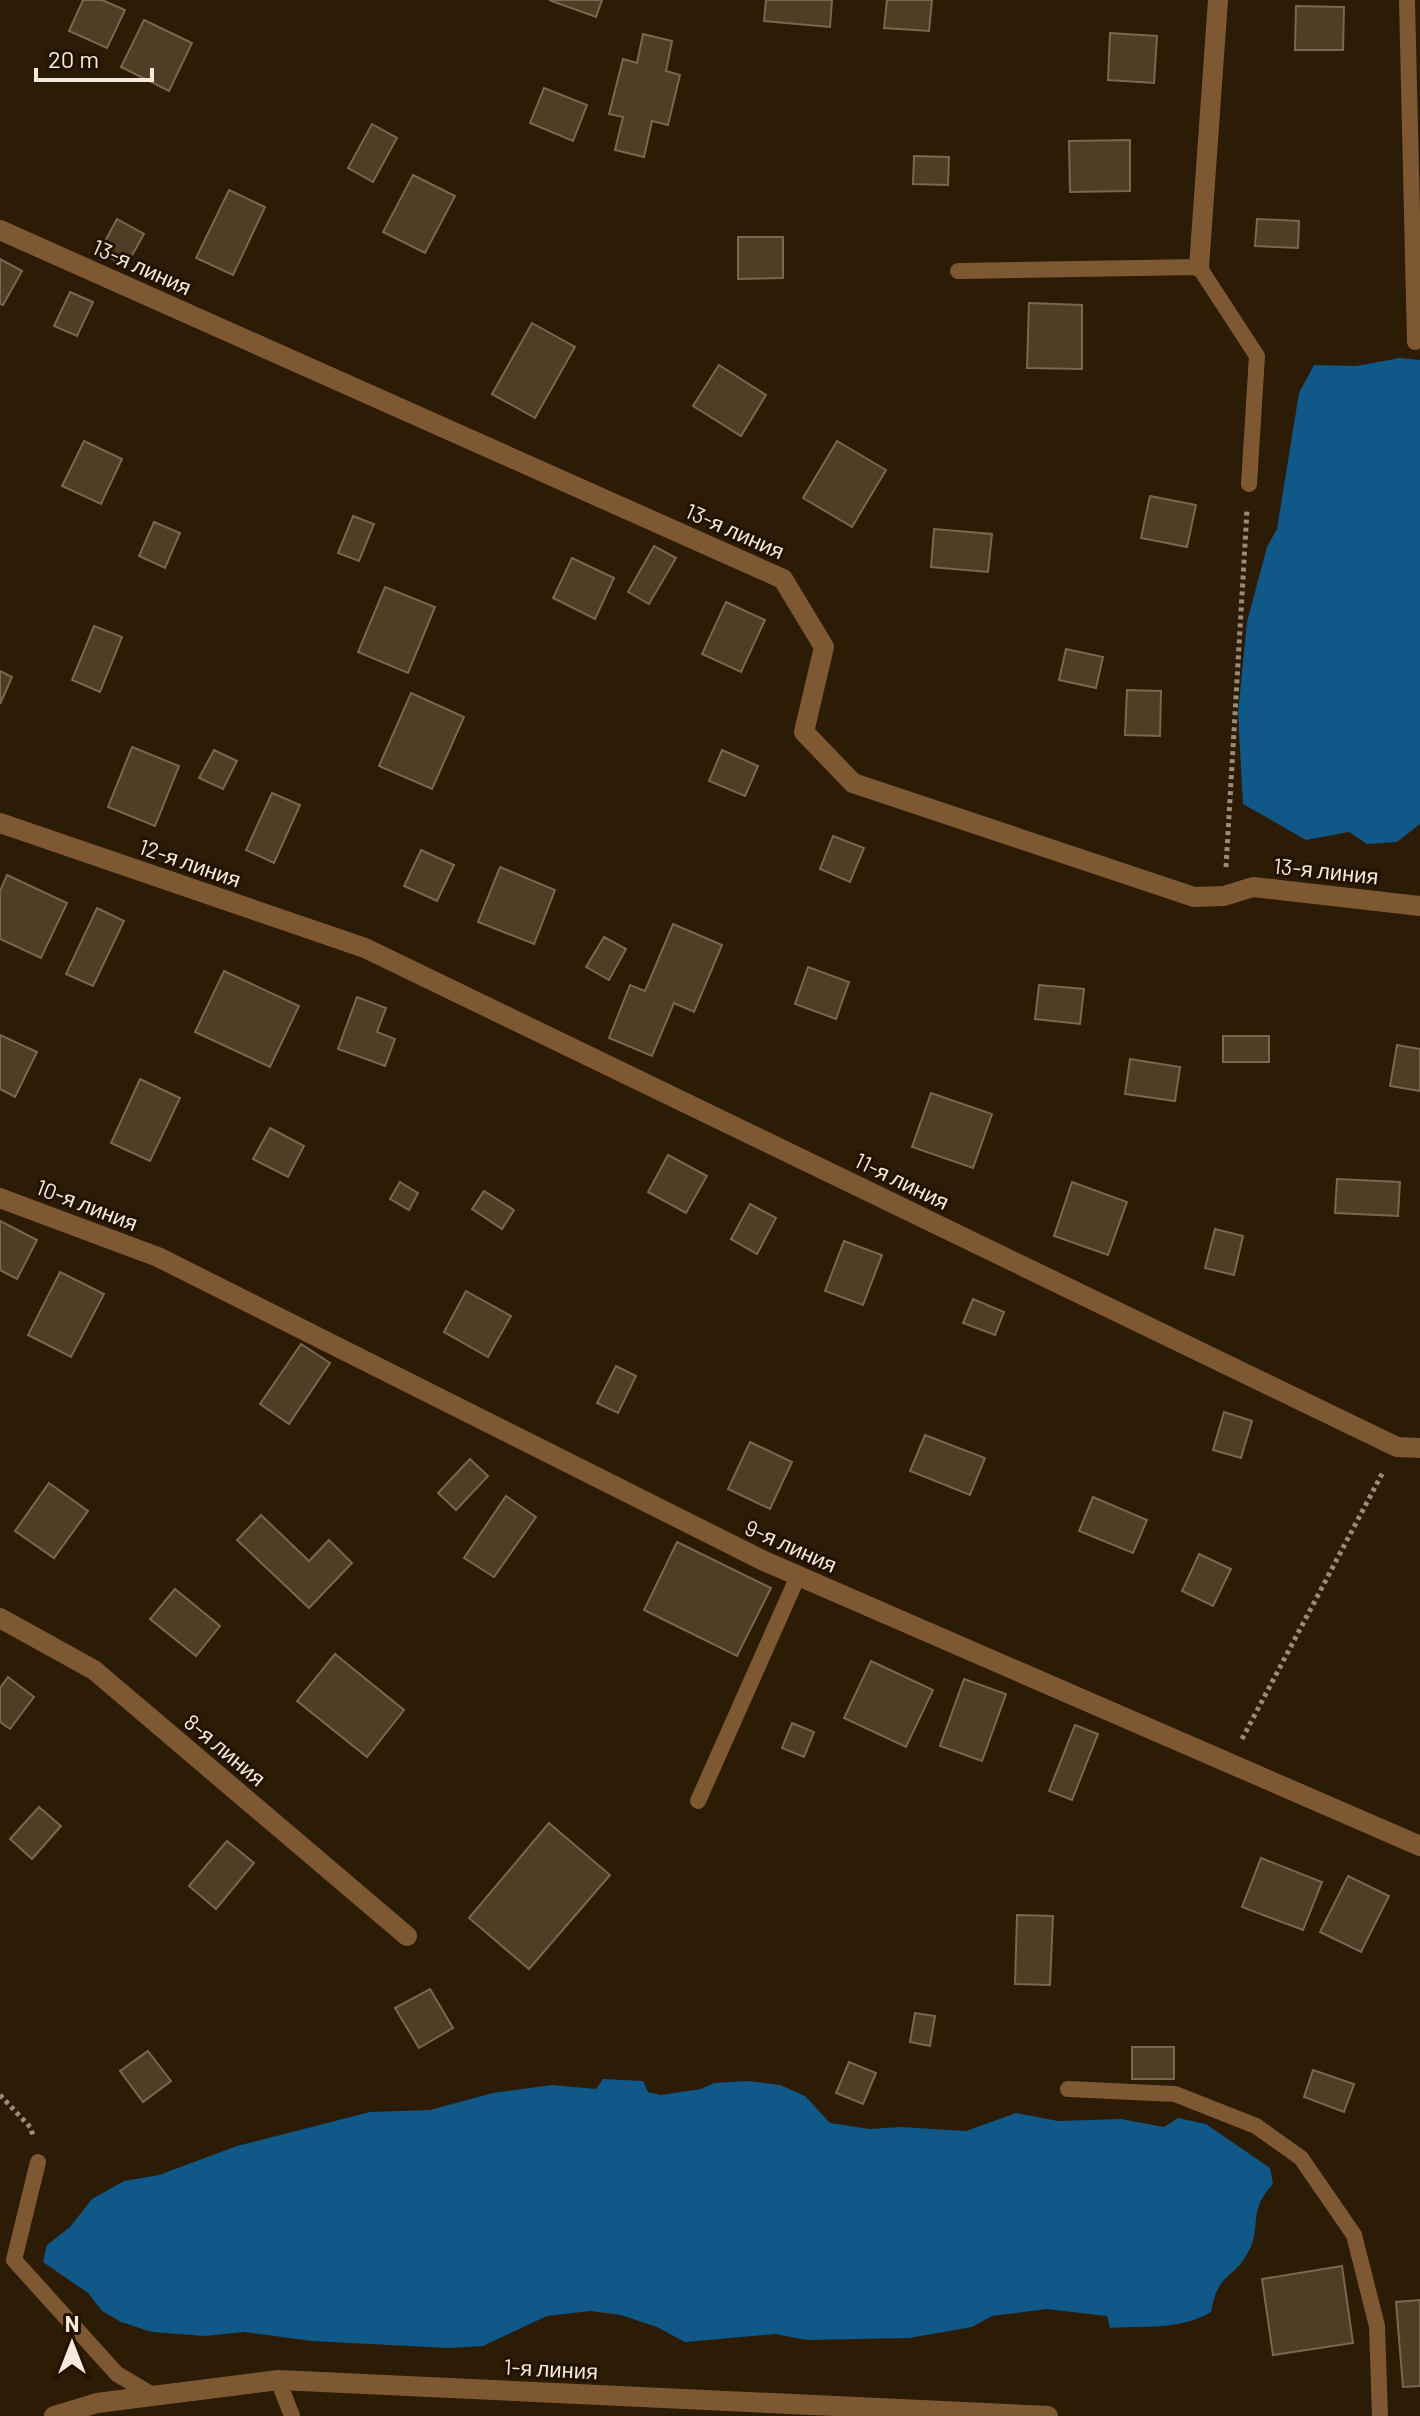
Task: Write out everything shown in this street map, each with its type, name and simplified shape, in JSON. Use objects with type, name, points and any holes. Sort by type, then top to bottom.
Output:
[{"type":"street","points":[[1199,267],[1218,0]]},
{"type":"street","name":"13-я линия","points":[[0,230],[783,579],[824,647],[804,732],[853,783],[1194,897],[1224,896],[1253,887],[1420,906]]},
{"type":"street","name":"12-я линия","points":[[0,823],[365,948]]},
{"type":"street","name":"11-я линия","points":[[365,948],[1397,1447],[1420,1448]]},
{"type":"street","name":"10-я линия","points":[[0,1198],[158,1257]]},
{"type":"street","name":"9-я линия","points":[[158,1257],[798,1576],[1420,1846]]},
{"type":"street","name":"8-я линия","points":[[0,1618],[94,1670],[407,1936]]},
{"type":"street","name":"1-я линия","points":[[54,2416],[97,2403],[278,2380],[1048,2416]]},
{"type":"lane","points":[[1407,0],[1415,342]]},
{"type":"lane","points":[[958,271],[1199,267],[1257,356],[1249,484]]},
{"type":"lane","points":[[698,1801],[798,1576]]},
{"type":"lane","points":[[1068,2089],[1175,2094],[1256,2126],[1301,2158],[1354,2235],[1377,2326],[1380,2416]]},
{"type":"lane","points":[[38,2162],[14,2260],[117,2374],[154,2396]]},
{"type":"lane","points":[[278,2380],[292,2416]]},
{"type":"path","points":[[1224,896],[1249,484]]},
{"type":"path","points":[[1230,1761],[1397,1447]]},
{"type":"path","points":[[0,2095],[31,2128],[38,2162]]},
{"type":"water","points":[[1400,358],[1420,360],[1420,824],[1397,842],[1367,844],[1349,832],[1306,840],[1243,804],[1238,713],[1247,622],[1267,547],[1277,529],[1299,393],[1314,365],[1356,366]]},
{"type":"water","points":[[603,2079],[643,2081],[648,2092],[661,2095],[701,2089],[714,2083],[747,2081],[780,2085],[805,2096],[830,2123],[870,2129],[901,2127],[966,2131],[1016,2113],[1058,2121],[1121,2119],[1164,2127],[1178,2118],[1206,2124],[1270,2168],[1273,2184],[1260,2203],[1252,2245],[1241,2263],[1221,2283],[1211,2312],[1187,2322],[1162,2326],[1110,2328],[1107,2316],[1046,2309],[992,2316],[972,2327],[909,2338],[807,2340],[775,2334],[685,2342],[657,2327],[621,2315],[590,2311],[547,2316],[483,2346],[448,2348],[312,2341],[245,2332],[204,2336],[152,2332],[121,2322],[102,2311],[88,2293],[43,2262],[47,2245],[70,2227],[92,2199],[124,2181],[159,2175],[237,2146],[370,2112],[430,2110],[493,2093],[552,2085],[596,2089]]},
{"type":"building","points":[[83,0],[102,0],[125,10],[107,48],[69,31]]},
{"type":"building","points":[[549,0],[602,0],[596,17]]},
{"type":"building","points":[[766,0],[832,0],[830,27],[764,21]]},
{"type":"building","points":[[887,0],[932,0],[929,31],[884,28]]},
{"type":"building","points":[[1296,6],[1344,7],[1343,50],[1295,50]]},
{"type":"building","points":[[144,20],[192,43],[169,91],[121,67]]},
{"type":"building","points":[[1110,33],[1157,36],[1154,83],[1108,80]]},
{"type":"building","points":[[643,34],[672,41],[666,71],[680,75],[668,125],[652,121],[644,157],[615,150],[623,117],[609,114],[623,59],[637,63]]},
{"type":"building","points":[[544,88],[587,105],[573,141],[530,123]]},
{"type":"building","points":[[372,124],[397,138],[373,182],[348,168]]},
{"type":"building","points":[[1130,140],[1130,191],[1070,192],[1069,141]]},
{"type":"building","points":[[914,156],[949,157],[948,185],[913,184]]},
{"type":"building","points":[[413,175],[455,196],[425,253],[383,232]]},
{"type":"building","points":[[229,190],[265,207],[233,275],[196,258]]},
{"type":"building","points":[[117,219],[144,234],[126,266],[99,252]]},
{"type":"building","points":[[1257,219],[1299,221],[1298,248],[1255,246]]},
{"type":"building","points":[[738,237],[783,237],[783,278],[738,279]]},
{"type":"building","points":[[0,259],[22,271],[3,305],[0,304]]},
{"type":"building","points":[[70,292],[93,302],[77,336],[54,326]]},
{"type":"building","points":[[1029,303],[1082,305],[1082,369],[1027,368]]},
{"type":"building","points":[[532,323],[575,347],[535,418],[492,394]]},
{"type":"building","points":[[719,365],[766,395],[741,436],[693,406]]},
{"type":"building","points":[[84,441],[122,459],[101,504],[62,486]]},
{"type":"building","points":[[837,441],[886,470],[852,527],[803,498]]},
{"type":"building","points":[[1150,496],[1196,505],[1187,547],[1141,538]]},
{"type":"building","points":[[353,516],[374,524],[359,561],[338,553]]},
{"type":"building","points":[[154,522],[180,533],[165,568],[139,556]]},
{"type":"building","points":[[934,529],[992,534],[988,572],[931,567]]},
{"type":"building","points":[[654,546],[676,558],[649,604],[628,592]]},
{"type":"building","points":[[572,558],[614,578],[595,619],[553,598]]},
{"type":"building","points":[[385,587],[435,607],[408,673],[358,652]]},
{"type":"building","points":[[726,602],[765,620],[741,672],[702,654]]},
{"type":"building","points":[[94,626],[122,637],[100,692],[72,680]]},
{"type":"building","points":[[1066,649],[1103,657],[1096,688],[1059,680]]},
{"type":"building","points":[[0,671],[12,677],[0,704]]},
{"type":"building","points":[[1127,690],[1161,691],[1160,736],[1125,735]]},
{"type":"building","points":[[411,693],[464,717],[432,789],[379,766]]},
{"type":"building","points":[[132,747],[179,766],[155,826],[108,807]]},
{"type":"building","points":[[214,750],[237,761],[223,789],[199,778]]},
{"type":"building","points":[[722,750],[758,766],[745,796],[709,781]]},
{"type":"building","points":[[272,793],[300,805],[274,863],[246,850]]},
{"type":"building","points":[[833,836],[864,848],[850,882],[820,869]]},
{"type":"building","points":[[421,850],[454,865],[437,901],[404,886]]},
{"type":"building","points":[[500,867],[555,890],[534,944],[478,922]]},
{"type":"building","points":[[7,875],[67,903],[41,958],[0,939],[0,891]]},
{"type":"building","points":[[97,908],[124,921],[93,986],[66,974]]},
{"type":"building","points":[[673,924],[722,945],[694,1012],[674,1003],[652,1056],[609,1038],[630,985],[645,991]]},
{"type":"building","points":[[604,937],[626,949],[609,980],[586,967]]},
{"type":"building","points":[[808,967],[849,982],[836,1019],[795,1004]]},
{"type":"building","points":[[224,971],[299,1006],[270,1067],[195,1032]]},
{"type":"building","points":[[1039,985],[1084,989],[1080,1024],[1035,1019]]},
{"type":"building","points":[[357,997],[386,1008],[377,1032],[395,1039],[385,1066],[338,1049]]},
{"type":"building","points":[[0,1035],[37,1052],[15,1097],[0,1089]]},
{"type":"building","points":[[1223,1036],[1269,1036],[1269,1062],[1223,1062]]},
{"type":"building","points":[[1397,1045],[1420,1049],[1420,1091],[1390,1086]]},
{"type":"building","points":[[1130,1059],[1180,1067],[1175,1101],[1125,1094]]},
{"type":"building","points":[[140,1079],[180,1098],[150,1161],[111,1143]]},
{"type":"building","points":[[931,1093],[992,1114],[973,1168],[912,1147]]},
{"type":"building","points":[[270,1128],[304,1146],[288,1177],[253,1159]]},
{"type":"building","points":[[668,1155],[707,1176],[686,1213],[648,1192]]},
{"type":"building","points":[[1337,1179],[1400,1182],[1398,1216],[1335,1213]]},
{"type":"building","points":[[400,1182],[418,1193],[409,1210],[390,1199]]},
{"type":"building","points":[[1072,1182],[1127,1202],[1108,1255],[1054,1236]]},
{"type":"building","points":[[484,1191],[514,1210],[502,1229],[472,1209]]},
{"type":"building","points":[[750,1204],[776,1218],[757,1254],[731,1239]]},
{"type":"building","points":[[0,1221],[37,1240],[17,1279],[0,1270]]},
{"type":"building","points":[[1215,1229],[1243,1236],[1234,1275],[1205,1268]]},
{"type":"building","points":[[844,1241],[882,1255],[863,1305],[825,1291]]},
{"type":"building","points":[[60,1272],[104,1294],[71,1357],[28,1335]]},
{"type":"building","points":[[466,1291],[511,1316],[488,1357],[444,1332]]},
{"type":"building","points":[[973,1299],[1004,1312],[995,1335],[963,1323]]},
{"type":"building","points":[[301,1344],[330,1363],[289,1424],[260,1404]]},
{"type":"building","points":[[616,1366],[636,1376],[618,1413],[597,1403]]},
{"type":"building","points":[[1224,1412],[1252,1421],[1241,1458],[1213,1450]]},
{"type":"building","points":[[925,1435],[985,1458],[970,1495],[910,1471]]},
{"type":"building","points":[[750,1442],[792,1462],[770,1509],[728,1489]]},
{"type":"building","points":[[470,1459],[488,1476],[456,1510],[438,1493]]},
{"type":"building","points":[[49,1483],[88,1511],[54,1558],[15,1531]]},
{"type":"building","points":[[506,1496],[536,1517],[494,1577],[464,1558]]},
{"type":"building","points":[[1093,1497],[1147,1520],[1133,1553],[1079,1531]]},
{"type":"building","points":[[261,1515],[309,1561],[329,1540],[352,1563],[309,1608],[237,1540]]},
{"type":"building","points":[[677,1542],[771,1588],[737,1656],[644,1610]]},
{"type":"building","points":[[1199,1554],[1231,1569],[1213,1606],[1182,1591]]},
{"type":"building","points":[[175,1589],[220,1626],[196,1656],[150,1619]]},
{"type":"building","points":[[335,1654],[404,1710],[367,1757],[297,1701]]},
{"type":"building","points":[[871,1661],[933,1690],[906,1747],[844,1718]]},
{"type":"building","points":[[8,1677],[34,1697],[10,1729],[0,1722],[0,1688]]},
{"type":"building","points":[[964,1679],[1006,1694],[982,1761],[940,1746]]},
{"type":"building","points":[[792,1723],[814,1732],[804,1757],[782,1748]]},
{"type":"building","points":[[1075,1725],[1098,1734],[1072,1800],[1049,1791]]},
{"type":"building","points":[[39,1807],[61,1826],[32,1859],[10,1839]]},
{"type":"building","points":[[549,1823],[610,1875],[529,1969],[469,1918]]},
{"type":"building","points":[[227,1841],[254,1863],[216,1909],[189,1886]]},
{"type":"building","points":[[1261,1858],[1322,1882],[1303,1930],[1242,1907]]},
{"type":"building","points":[[1348,1876],[1389,1896],[1361,1952],[1320,1932]]},
{"type":"building","points":[[1017,1915],[1053,1916],[1050,1985],[1015,1984]]},
{"type":"building","points":[[430,1989],[453,2028],[419,2048],[395,2008]]},
{"type":"building","points":[[915,2013],[935,2016],[930,2046],[910,2042]]},
{"type":"building","points":[[1132,2047],[1174,2047],[1174,2079],[1132,2079]]},
{"type":"building","points":[[148,2051],[171,2081],[143,2102],[120,2071]]},
{"type":"building","points":[[849,2062],[876,2073],[863,2104],[836,2093]]},
{"type":"building","points":[[1313,2070],[1354,2084],[1344,2112],[1304,2097]]},
{"type":"building","points":[[1342,2266],[1353,2343],[1273,2355],[1262,2279]]},
{"type":"building","points":[[1420,2300],[1420,2386],[1403,2387],[1396,2302]]}]
